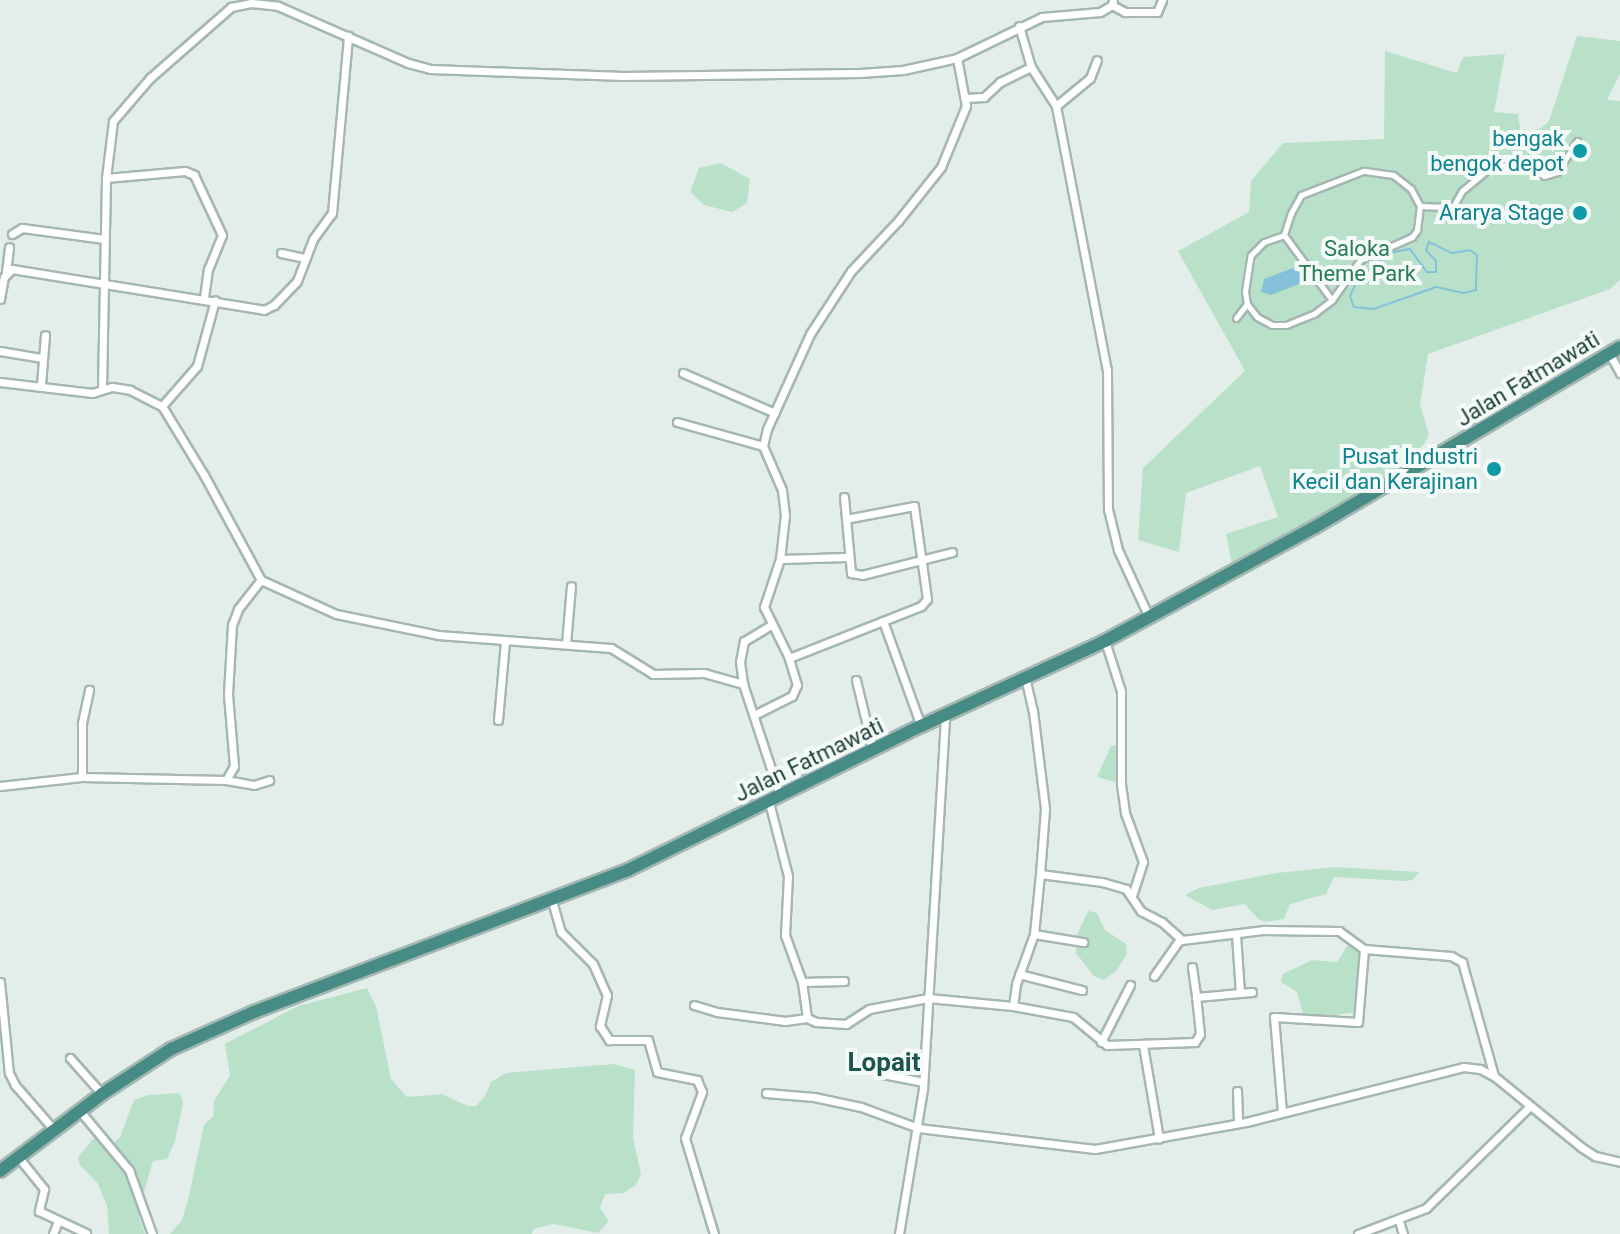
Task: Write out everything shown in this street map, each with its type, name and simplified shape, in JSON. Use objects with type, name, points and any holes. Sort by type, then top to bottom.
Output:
[{"type":"highway","name":"Jalan Fatmawati","points":[[0,1171],[102,1094],[171,1049],[254,1012],[628,870],[921,726],[1105,641],[1315,527],[1614,350]]},
{"type":"street","points":[[102,388],[106,286],[104,239],[110,133],[119,112],[150,78],[231,7],[250,2],[278,6],[419,67],[546,74],[860,73],[903,70],[957,58],[1042,17],[1100,12],[1112,2],[1125,12],[1157,12],[1162,0]]},
{"type":"street","points":[[1019,26],[1031,67],[1056,106],[1107,370],[1108,509],[1118,550],[1149,617]]},
{"type":"street","points":[[6,272],[26,271],[106,286],[269,308],[297,281],[318,230],[332,213],[348,36]]},
{"type":"street","points":[[754,715],[795,692],[797,685],[789,658],[765,615],[764,600],[780,559],[785,515],[782,490],[763,446],[810,334],[851,271],[898,221],[941,167],[962,122],[965,98],[957,58]]},
{"type":"street","points":[[1056,106],[1090,78],[1097,60]]},
{"type":"street","points":[[965,98],[984,97],[1000,82],[1031,67]]},
{"type":"street","points":[[1420,206],[1453,207],[1462,191],[1489,168],[1521,163],[1544,176],[1557,172],[1577,141]]},
{"type":"street","points":[[106,178],[185,171],[194,175],[222,235],[208,269],[204,298]]},
{"type":"street","points":[[1363,171],[1393,175],[1411,189],[1420,206],[1417,230],[1412,237],[1360,260],[1332,300],[1315,313],[1286,325],[1272,325],[1257,317],[1247,304],[1245,291],[1251,255],[1264,242],[1284,235],[1301,195],[1363,171]]},
{"type":"street","points":[[12,234],[22,228],[104,239]]},
{"type":"street","points":[[1284,235],[1332,300]]},
{"type":"street","points":[[0,299],[6,272],[3,259],[9,247]]},
{"type":"street","points":[[281,253],[305,258]]},
{"type":"street","points":[[162,406],[197,366],[215,300]]},
{"type":"street","points":[[1236,318],[1247,304]]},
{"type":"street","points":[[41,385],[45,335]]},
{"type":"street","points":[[1614,350],[1620,373]]},
{"type":"street","points":[[0,351],[42,358]]},
{"type":"street","points":[[683,373],[775,413]]},
{"type":"street","points":[[0,382],[92,393],[102,388],[130,390],[162,406],[261,580],[336,614],[438,635],[611,648],[653,674],[704,673],[743,684]]},
{"type":"street","points":[[677,422],[763,446]]},
{"type":"street","points":[[844,497],[847,557],[851,573],[858,575],[952,552]]},
{"type":"street","points":[[789,658],[921,606],[927,599],[914,506],[846,519]]},
{"type":"street","points":[[780,559],[847,557]]},
{"type":"street","points":[[226,780],[234,766],[228,694],[232,625],[238,609],[261,580]]},
{"type":"street","points":[[566,644],[571,586]]},
{"type":"street","points":[[883,621],[921,726]]},
{"type":"street","points":[[771,625],[744,641],[740,662],[774,799],[788,876],[785,935],[802,982],[807,1018]]},
{"type":"street","points":[[498,720],[505,641]]},
{"type":"street","points":[[1105,641],[1121,691],[1121,784],[1125,813],[1143,862],[1132,895]]},
{"type":"street","points":[[1013,1006],[1019,974],[1034,934],[1043,794],[1033,711],[1025,677]]},
{"type":"street","points":[[856,680],[873,751]]},
{"type":"street","points":[[82,777],[82,723],[89,690]]},
{"type":"street","points":[[899,1234],[923,1082],[945,716]]},
{"type":"street","points":[[0,786],[82,777],[226,780],[254,785],[269,780]]},
{"type":"street","points":[[1040,874],[1102,882],[1126,889],[1141,911],[1162,922],[1180,939],[1264,930],[1339,931],[1364,949],[1451,956],[1462,962],[1494,1076]]},
{"type":"street","points":[[552,901],[561,932],[593,964],[607,995],[600,1026],[609,1040],[648,1040],[657,1072],[697,1080],[702,1092],[685,1138],[714,1234]]},
{"type":"street","points":[[1034,934],[1083,942]]},
{"type":"street","points":[[1236,935],[1240,993]]},
{"type":"street","points":[[1154,976],[1180,939]]},
{"type":"street","points":[[1282,1112],[1274,1017],[1358,1022],[1364,949]]},
{"type":"street","points":[[694,1005],[717,1012],[785,1021],[807,1018],[822,1023],[846,1024],[869,1009],[928,998],[1013,1006],[1073,1017],[1101,1042],[1143,1045],[1199,1040],[1192,967]]},
{"type":"street","points":[[1019,974],[1082,990]]},
{"type":"street","points":[[802,982],[844,981]]},
{"type":"street","points":[[0,982],[4,1070],[55,1131]]},
{"type":"street","points":[[1101,1042],[1130,985]]},
{"type":"street","points":[[1196,997],[1252,992]]},
{"type":"street","points":[[1143,1045],[1159,1139]]},
{"type":"street","points":[[70,1058],[102,1094]]},
{"type":"street","points":[[766,1093],[814,1097],[861,1107],[918,1128],[1077,1148],[1114,1148],[1238,1123],[1451,1068],[1480,1069],[1494,1076],[1595,1156],[1620,1162]]},
{"type":"street","points":[[883,1074],[923,1082]]},
{"type":"street","points":[[1237,1091],[1238,1123]]},
{"type":"street","points":[[1358,1234],[1399,1221],[1426,1208],[1530,1106]]},
{"type":"street","points":[[80,1111],[129,1170],[152,1234]]},
{"type":"street","points":[[19,1158],[44,1189],[39,1211],[86,1233]]},
{"type":"street","points":[[53,1234],[58,1221]]},
{"type":"street","points":[[1399,1221],[1403,1234]]},
{"type":"green space","name":"Saloka Theme Park","points":[[1577,36],[1620,41],[1620,74],[1607,100],[1620,101],[1620,280],[1610,289],[1428,354],[1420,405],[1429,434],[1423,446],[1395,466],[1399,474],[1233,570],[1226,534],[1278,517],[1260,466],[1186,493],[1179,552],[1138,540],[1143,468],[1245,371],[1178,251],[1249,212],[1251,181],[1283,143],[1384,139],[1385,51],[1457,73],[1463,57],[1505,54],[1494,112],[1518,114],[1521,135],[1541,128],[1549,121]]},
{"type":"green space","points":[[721,163],[750,179],[747,203],[732,212],[704,205],[690,192],[699,168]]},
{"type":"green space","points":[[1124,745],[1125,785],[1097,777],[1111,746]]},
{"type":"green space","points":[[1335,867],[1419,872],[1413,880],[1405,881],[1334,877],[1326,894],[1290,904],[1284,919],[1266,922],[1258,919],[1245,904],[1212,910],[1185,895],[1199,888],[1276,873]]},
{"type":"green space","points":[[1088,911],[1097,913],[1105,930],[1126,944],[1127,954],[1116,971],[1104,980],[1094,976],[1076,953],[1077,935]]},
{"type":"green space","points":[[1347,946],[1357,949],[1360,957],[1355,1012],[1317,1018],[1303,1014],[1297,992],[1281,982],[1283,974],[1312,960],[1337,962]]},
{"type":"green space","points":[[367,988],[376,1006],[391,1079],[407,1097],[442,1094],[468,1106],[476,1106],[491,1082],[506,1073],[614,1064],[635,1070],[633,1138],[641,1174],[636,1185],[623,1193],[605,1194],[600,1208],[609,1221],[598,1233],[554,1224],[533,1229],[532,1234],[170,1234],[182,1220],[204,1125],[213,1116],[214,1101],[230,1075],[225,1044],[298,1006]]},
{"type":"green space","points":[[180,1093],[183,1103],[175,1141],[167,1159],[153,1161],[145,1188],[139,1218],[145,1234],[109,1234],[107,1206],[98,1184],[80,1165],[78,1157],[93,1139],[96,1138],[108,1148],[120,1137],[134,1100],[148,1095]]},
{"type":"water","points":[[1293,268],[1302,275],[1299,284],[1271,295],[1261,292],[1264,279]]},
{"type":"waterway","points":[[1429,242],[1452,253],[1470,250],[1477,255],[1476,290],[1463,293],[1436,287],[1374,309],[1354,307],[1350,296],[1358,279],[1389,253],[1410,249],[1427,272],[1436,272],[1436,261],[1426,250],[1429,242]]},
{"type":"place","name":"bengak bengok depot","points":[[1580,151]]},
{"type":"place","name":"Ararya Stage","points":[[1580,213]]},
{"type":"place","name":"Pusat Industri Kecil dan Kerajinan","points":[[1494,469]]},
{"type":"district","name":"Lopait","points":[[884,1063]]}]
